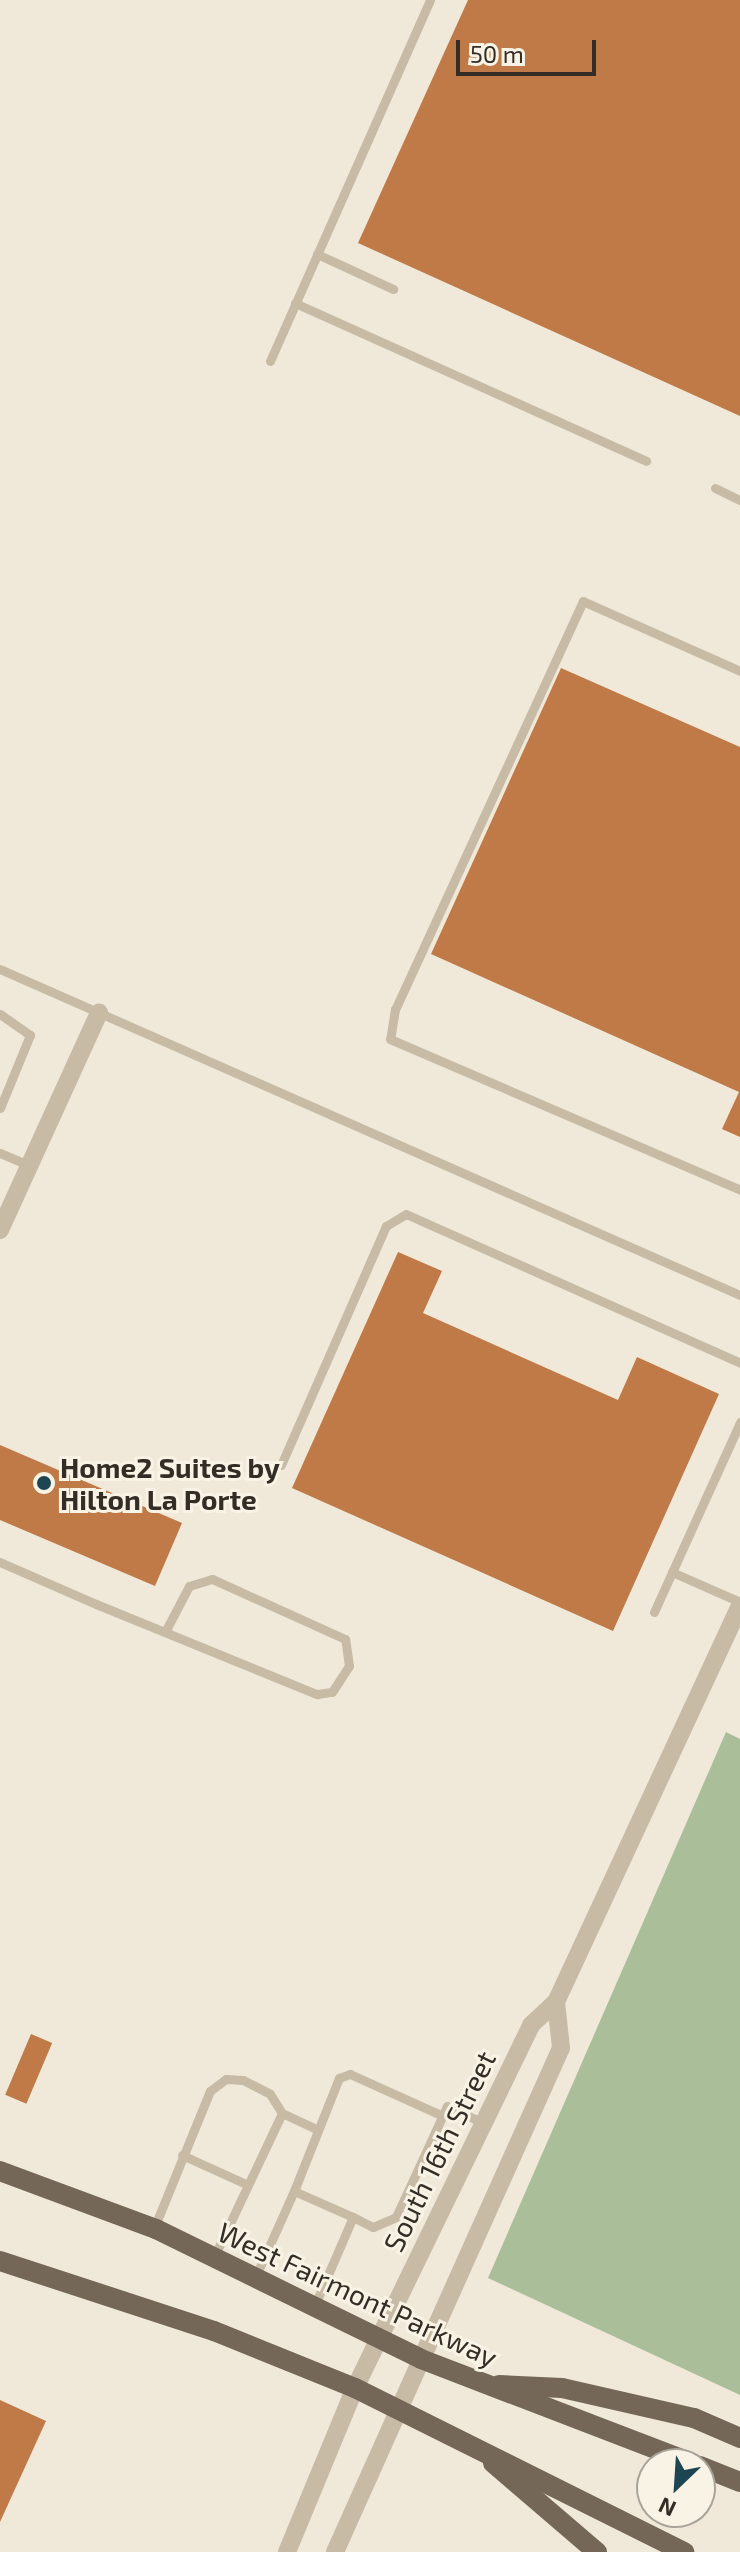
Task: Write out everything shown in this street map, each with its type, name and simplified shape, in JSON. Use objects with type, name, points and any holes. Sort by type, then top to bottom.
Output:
[{"type":"main road","name":"West Fairmont Parkway","points":[[0,2171],[154,2228],[421,2359],[651,2448]]},
{"type":"main road","points":[[0,2261],[214,2331],[355,2388],[465,2440],[684,2552]]},
{"type":"main road","points":[[480,2384],[562,2388],[694,2418],[740,2438]]},
{"type":"main road","points":[[465,2440],[597,2552]]},
{"type":"main road","points":[[716,2472],[740,2482]]},
{"type":"street","points":[[0,1230],[99,1013]]},
{"type":"street","name":"South 16th Street","points":[[287,2552],[355,2388],[531,2025],[556,2002],[740,1604]]},
{"type":"street","points":[[335,2552],[561,2048],[556,2002]]},
{"type":"lane","points":[[270,361],[430,0]]},
{"type":"lane","points":[[317,254],[393,289]]},
{"type":"lane","points":[[295,303],[646,461]]},
{"type":"lane","points":[[715,488],[740,500]]},
{"type":"lane","points":[[740,671],[583,601],[395,1009],[390,1039],[740,1190]]},
{"type":"lane","points":[[0,969],[740,1295]]},
{"type":"lane","points":[[0,1014],[30,1035],[0,1108]]},
{"type":"lane","points":[[0,1153],[30,1166]]},
{"type":"lane","points":[[281,1465],[386,1226],[406,1214],[740,1363]]},
{"type":"lane","points":[[654,1612],[740,1422]]},
{"type":"lane","points":[[0,1562],[165,1632],[317,1694],[332,1692],[349,1666],[345,1639],[212,1579],[189,1586],[165,1632]]},
{"type":"lane","points":[[672,1572],[740,1604]]},
{"type":"lane","points":[[255,2278],[339,2078],[350,2074],[441,2115]]},
{"type":"lane","points":[[154,2228],[210,2091],[226,2079],[257,2086],[282,2113],[316,2129]]},
{"type":"lane","points":[[294,2191],[373,2227],[396,2217],[447,2106],[483,2123]]},
{"type":"lane","points":[[214,2257],[282,2113]]},
{"type":"lane","points":[[182,2155],[248,2185]]},
{"type":"lane","points":[[314,2307],[353,2217]]},
{"type":"green space","points":[[726,1732],[740,1739],[740,2395],[488,2278]]},
{"type":"building","points":[[468,0],[740,0],[740,416],[358,243]]},
{"type":"building","points":[[561,668],[740,747],[740,1137],[722,1129],[739,1092],[431,954]]},
{"type":"building","points":[[398,1252],[442,1271],[423,1313],[618,1400],[637,1357],[719,1394],[613,1631],[292,1488]]},
{"type":"building","name":"Home2 Suites by Hilton La Porte","points":[[0,1445],[182,1523],[155,1586],[0,1520]]},
{"type":"building","points":[[31,2034],[52,2043],[26,2104],[5,2095]]},
{"type":"building","points":[[0,2400],[46,2421],[0,2522]]},
{"type":"place","name":"Home2 Suites by Hilton La Porte","points":[[44,1483]]}]
